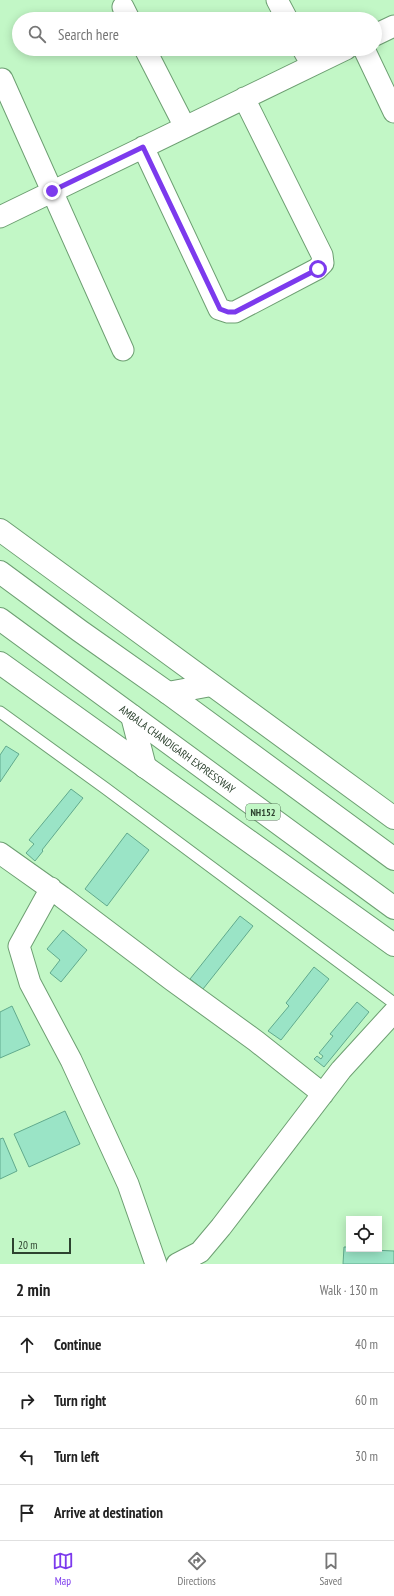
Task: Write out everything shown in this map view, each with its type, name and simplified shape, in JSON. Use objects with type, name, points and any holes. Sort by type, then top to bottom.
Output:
[{"type":"main road","points":[[0,530],[211,686],[394,818]]},
{"type":"main road","points":[[0,572],[394,859]]},
{"type":"main road","name":"AMBALA CHANDIGARH EXPRESSWAY","points":[[0,619],[394,908]]},
{"type":"main road","points":[[0,663],[394,945]]},
{"type":"main road","points":[[168,693],[211,686]]},
{"type":"main road","points":[[132,716],[145,767]]},
{"type":"street","points":[[277,0],[283,12]]},
{"type":"street","points":[[382,32],[394,26]]},
{"type":"street","points":[[148,56],[184,127]]},
{"type":"street","points":[[367,56],[394,112]]},
{"type":"street","points":[[0,217],[244,98],[308,57]]},
{"type":"street","points":[[2,79],[123,350]]},
{"type":"street","points":[[143,147],[220,309],[228,312],[235,312],[318,269],[323,263],[322,255],[244,98]]},
{"type":"street","points":[[0,853],[51,888],[172,980],[256,1041],[323,1094]]},
{"type":"street","points":[[51,888],[19,946],[30,983],[71,1060],[128,1184],[156,1264]]},
{"type":"street","points":[[176,1264],[200,1252],[213,1237],[341,1070],[394,1012]]},
{"type":"lane","points":[[0,712],[112,793],[394,1003]]},
{"type":"building","points":[[6,746],[19,754],[0,782],[0,755]]},
{"type":"building","points":[[71,789],[83,798],[35,861],[26,853],[34,844],[29,840]]},
{"type":"building","points":[[127,833],[149,850],[107,906],[85,889]]},
{"type":"building","points":[[240,916],[253,926],[203,989],[190,979]]},
{"type":"building","points":[[63,930],[87,950],[61,982],[50,973],[60,960],[47,949]]},
{"type":"building","points":[[314,967],[329,979],[281,1040],[268,1031],[289,1006],[286,1003]]},
{"type":"building","points":[[357,1002],[369,1012],[324,1067],[314,1059],[317,1056],[321,1059],[323,1056],[319,1053],[333,1036],[330,1034]]},
{"type":"building","points":[[12,1006],[30,1045],[0,1058],[0,1012]]},
{"type":"building","points":[[65,1111],[80,1144],[29,1167],[14,1134]]},
{"type":"building","points":[[3,1138],[17,1171],[0,1179],[0,1139]]},
{"type":"building","points":[[344,1247],[346,1247],[346,1252],[394,1251],[394,1264],[343,1264]]},
{"type":"route","points":[[52,191],[143,147],[220,309],[228,312],[235,312],[318,269]]}]
